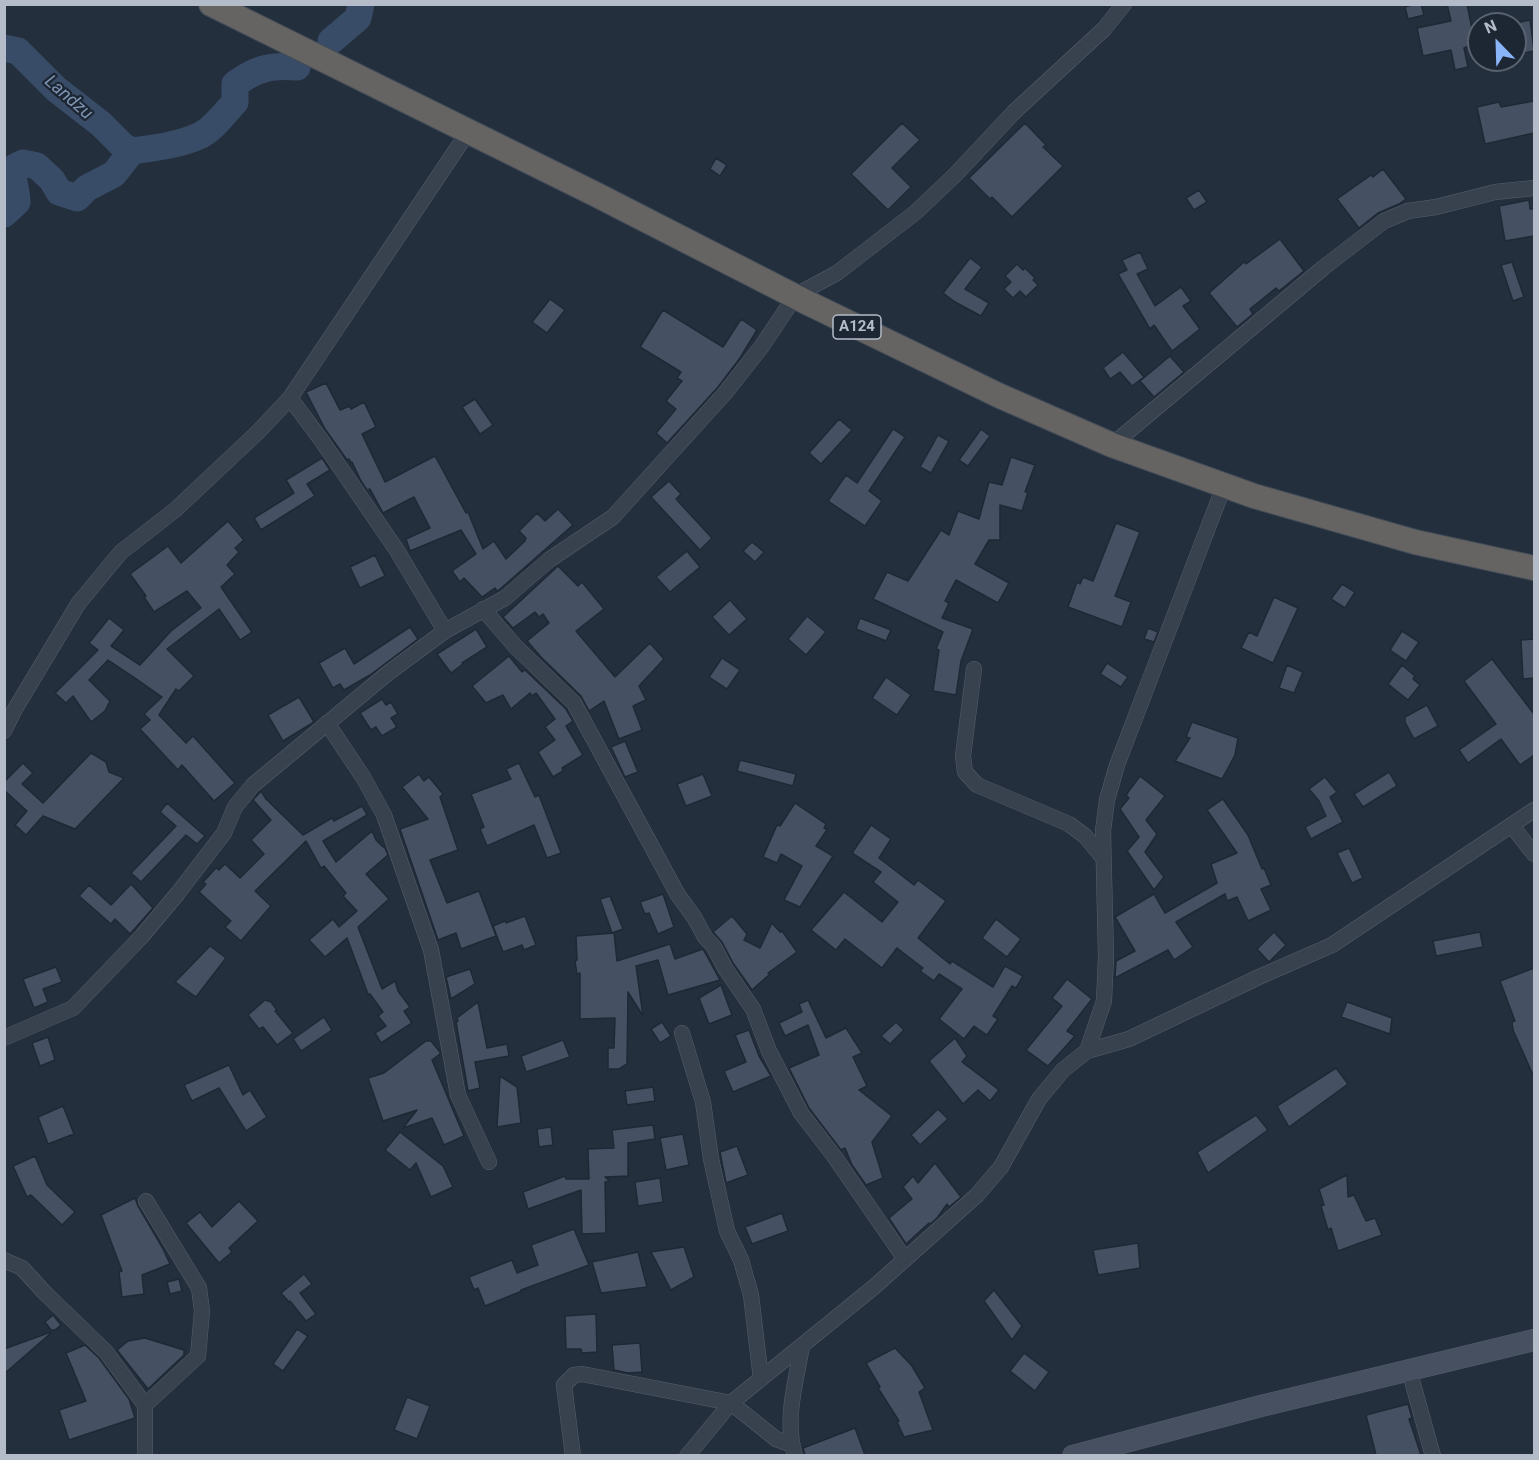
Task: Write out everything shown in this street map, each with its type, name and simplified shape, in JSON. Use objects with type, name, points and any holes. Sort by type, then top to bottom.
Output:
[{"type":"highway","name":"A124","points":[[211,4],[1000,396],[1112,444],[1224,486],[1414,542],[1534,568]]},
{"type":"main road","points":[[1073,1455],[1261,1406],[1534,1340]]},
{"type":"street","points":[[4,1038],[73,1008],[142,936],[184,885],[224,833],[235,807],[253,785],[388,673],[445,631],[505,598],[549,560],[613,517],[671,456],[725,393],[762,346],[796,296],[837,273],[916,212],[955,175],[1014,112],[1104,29],[1124,4]]},
{"type":"street","points":[[4,731],[78,603],[122,552],[175,510],[258,432],[290,398],[468,132]]},
{"type":"street","points":[[1112,444],[1323,268],[1384,221],[1408,211],[1436,207],[1495,192],[1534,188]]},
{"type":"street","points":[[290,398],[396,549],[445,631]]},
{"type":"street","points":[[1087,1051],[1104,1001],[1106,957],[1103,831],[1107,800],[1117,765],[1224,486]]},
{"type":"street","points":[[483,609],[515,646],[574,703],[678,895],[753,1009],[769,1051],[801,1113],[834,1156],[905,1259]]},
{"type":"street","points":[[974,669],[963,756],[965,772],[977,785],[1069,824],[1085,836],[1104,859]]},
{"type":"street","points":[[327,723],[363,777],[384,815],[431,950],[458,1095],[489,1162]]},
{"type":"street","points":[[687,1455],[731,1403],[905,1259],[977,1195],[1001,1167],[1039,1099],[1063,1070],[1087,1051],[1129,1039],[1332,945],[1534,810]]},
{"type":"street","points":[[1512,826],[1534,854]]},
{"type":"street","points":[[682,1033],[703,1102],[711,1159],[727,1231],[741,1260],[751,1295],[761,1379]]},
{"type":"street","points":[[145,1405],[198,1356],[202,1311],[199,1288],[146,1202]]},
{"type":"street","points":[[4,1260],[22,1268],[106,1352],[145,1405],[145,1455]]},
{"type":"street","points":[[794,1450],[790,1410],[802,1346]]},
{"type":"street","points":[[1409,1370],[1433,1455]]},
{"type":"street","points":[[573,1455],[564,1385],[574,1375],[582,1374],[731,1403],[776,1439],[794,1450]]},
{"type":"building","points":[[1421,4],[1424,15],[1408,19],[1405,7]]},
{"type":"building","points":[[1447,4],[1467,4],[1467,47],[1464,48],[1467,67],[1455,70],[1451,50],[1423,56],[1417,28],[1451,21]]},
{"type":"building","points":[[1530,20],[1534,51],[1527,52],[1527,21]]},
{"type":"building","points":[[1534,101],[1534,133],[1485,144],[1477,107],[1499,102],[1501,107]]},
{"type":"building","points":[[902,123],[920,140],[892,168],[911,187],[888,210],[851,174]]},
{"type":"building","points":[[1025,123],[1046,145],[1043,147],[1063,166],[1012,217],[969,178]]},
{"type":"building","points":[[716,158],[727,165],[720,176],[710,169]]},
{"type":"building","points":[[1383,169],[1406,199],[1378,213],[1359,228],[1337,199]]},
{"type":"building","points":[[1199,190],[1207,202],[1194,210],[1186,198]]},
{"type":"building","points":[[1529,200],[1530,209],[1534,209],[1534,236],[1505,241],[1499,206]]},
{"type":"building","points":[[1280,239],[1304,271],[1279,291],[1276,288],[1250,309],[1253,314],[1237,327],[1209,293],[1244,262],[1246,264]]},
{"type":"building","points":[[1140,252],[1148,269],[1137,274],[1155,306],[1181,287],[1191,301],[1183,306],[1200,329],[1172,351],[1154,325],[1150,329],[1118,274],[1127,270],[1122,260]]},
{"type":"building","points":[[970,258],[982,267],[965,289],[989,303],[981,316],[943,293]]},
{"type":"building","points":[[1512,262],[1524,297],[1513,301],[1501,265]]},
{"type":"building","points":[[1017,264],[1035,278],[1033,280],[1038,285],[1026,297],[1020,291],[1013,298],[1004,289],[1011,282],[1005,276]]},
{"type":"building","points":[[550,299],[565,310],[547,333],[532,322]]},
{"type":"building","points":[[663,310],[723,347],[741,319],[757,330],[718,387],[667,443],[656,433],[676,409],[666,401],[682,381],[677,378],[681,372],[640,347]]},
{"type":"building","points":[[1123,352],[1144,377],[1132,386],[1120,372],[1110,379],[1103,368]]},
{"type":"building","points":[[1170,356],[1184,372],[1154,397],[1140,381]]},
{"type":"building","points":[[326,383],[340,410],[350,406],[351,409],[364,402],[376,427],[362,434],[385,482],[435,456],[466,513],[468,512],[483,549],[494,541],[506,559],[525,541],[526,538],[519,531],[537,513],[545,521],[558,509],[573,525],[499,590],[495,588],[482,597],[464,578],[460,582],[452,571],[476,554],[461,530],[410,551],[406,539],[430,528],[414,497],[383,513],[370,489],[367,490],[361,481],[352,462],[347,460],[325,429],[306,392]]},
{"type":"building","points":[[475,399],[493,425],[480,434],[462,407]]},
{"type":"building","points":[[839,419],[852,430],[821,464],[809,453]]},
{"type":"building","points":[[893,429],[905,437],[869,491],[882,501],[865,526],[828,501],[846,475],[857,483]]},
{"type":"building","points":[[981,429],[990,436],[968,466],[959,460]]},
{"type":"building","points":[[938,435],[949,441],[931,473],[920,467]]},
{"type":"building","points":[[1011,457],[1035,465],[1025,492],[1028,492],[1022,511],[1000,505],[1000,540],[989,540],[975,564],[1009,583],[998,603],[956,580],[945,601],[949,603],[942,618],[973,629],[961,661],[956,695],[933,691],[939,650],[936,649],[943,632],[873,599],[887,572],[908,581],[941,530],[949,535],[958,511],[979,519],[989,482],[1002,485]]},
{"type":"building","points":[[322,458],[330,470],[307,484],[315,496],[261,530],[254,518],[294,493],[286,480]]},
{"type":"building","points":[[669,481],[681,494],[676,499],[712,538],[700,550],[651,497]]},
{"type":"building","points":[[228,521],[244,540],[235,548],[239,552],[227,565],[235,574],[221,587],[252,632],[240,640],[219,609],[167,649],[194,676],[179,691],[176,689],[159,715],[186,743],[193,736],[235,783],[214,801],[182,765],[178,770],[140,729],[150,720],[144,714],[162,697],[135,678],[108,660],[89,680],[110,701],[105,711],[91,722],[73,696],[66,703],[55,693],[98,650],[89,643],[109,618],[124,630],[111,646],[140,665],[171,631],[201,608],[187,591],[154,612],[130,574],[168,546],[181,563]]},
{"type":"building","points":[[1116,523],[1140,532],[1115,596],[1131,602],[1122,627],[1068,607],[1077,582],[1080,584],[1083,577],[1093,581]]},
{"type":"building","points":[[752,542],[764,552],[755,562],[743,551]]},
{"type":"building","points":[[687,551],[700,567],[670,592],[656,577]]},
{"type":"building","points":[[375,555],[385,576],[360,588],[350,567]]},
{"type":"building","points":[[558,566],[578,586],[582,582],[604,609],[576,631],[615,677],[650,643],[664,659],[639,686],[646,700],[633,706],[642,730],[619,739],[604,701],[589,711],[581,696],[527,641],[549,623],[543,614],[539,617],[535,612],[513,628],[503,617]]},
{"type":"building","points":[[1342,584],[1355,592],[1345,608],[1331,599]]},
{"type":"building","points":[[1274,597],[1298,608],[1273,663],[1241,648],[1249,632],[1257,636]]},
{"type":"building","points":[[730,600],[747,619],[729,635],[712,617]]},
{"type":"building","points":[[807,616],[826,632],[806,655],[788,639]]},
{"type":"building","points":[[860,618],[891,630],[886,641],[856,629]]},
{"type":"building","points":[[410,627],[418,639],[370,675],[344,690],[340,684],[333,688],[319,663],[345,648],[354,664]]},
{"type":"building","points":[[1148,628],[1158,632],[1154,642],[1144,639]]},
{"type":"building","points":[[476,629],[487,647],[451,673],[437,654]]},
{"type":"building","points":[[1402,631],[1419,642],[1406,661],[1390,650]]},
{"type":"building","points":[[1534,639],[1534,678],[1523,679],[1521,640]]},
{"type":"building","points":[[509,656],[522,672],[525,670],[566,709],[573,721],[566,726],[583,755],[562,768],[563,771],[553,777],[538,752],[555,740],[545,727],[555,719],[536,693],[532,696],[530,693],[511,709],[503,695],[486,703],[472,686]]},
{"type":"building","points":[[722,658],[740,670],[727,689],[709,677]]},
{"type":"building","points":[[1492,659],[1534,714],[1534,755],[1520,765],[1501,739],[1468,763],[1459,750],[1496,724],[1464,681]]},
{"type":"building","points":[[1107,663],[1128,677],[1121,687],[1100,674]]},
{"type":"building","points":[[1287,665],[1303,672],[1294,693],[1279,688]]},
{"type":"building","points":[[1402,665],[1415,676],[1413,679],[1420,685],[1408,700],[1388,684]]},
{"type":"building","points":[[886,677],[911,695],[897,715],[872,698]]},
{"type":"building","points":[[299,697],[314,722],[283,741],[268,715]]},
{"type":"building","points":[[382,699],[386,705],[391,702],[398,714],[391,718],[397,727],[382,736],[376,727],[371,730],[360,713]]},
{"type":"building","points":[[1427,705],[1438,726],[1414,739],[1405,722],[1405,717]]},
{"type":"building","points":[[1192,722],[1238,738],[1235,755],[1222,779],[1175,761],[1190,738],[1186,737]]},
{"type":"building","points":[[625,741],[638,772],[625,777],[611,747]]},
{"type":"building","points":[[91,753],[106,762],[109,772],[124,778],[75,829],[43,816],[26,835],[15,825],[27,811],[4,790],[4,782],[23,763],[33,773],[22,784],[43,803]]},
{"type":"building","points":[[740,760],[796,774],[793,786],[737,771]]},
{"type":"building","points":[[519,763],[535,797],[539,795],[561,853],[547,858],[534,825],[487,846],[480,829],[484,827],[471,794],[511,779],[506,769]]},
{"type":"building","points":[[1389,772],[1397,786],[1363,807],[1354,794]]},
{"type":"building","points":[[419,774],[424,781],[429,777],[443,794],[440,797],[458,850],[430,860],[447,903],[479,891],[496,936],[461,949],[456,933],[438,940],[400,829],[428,819],[402,787]]},
{"type":"building","points":[[703,774],[712,796],[686,806],[677,784]]},
{"type":"building","points":[[1140,776],[1165,796],[1146,820],[1157,834],[1145,852],[1164,877],[1154,890],[1127,851],[1139,837],[1120,809],[1129,798],[1126,795]]},
{"type":"building","points":[[1325,777],[1337,792],[1330,797],[1343,822],[1311,839],[1305,827],[1326,816],[1319,801],[1309,789]]},
{"type":"building","points":[[261,791],[266,799],[303,835],[332,818],[334,821],[362,806],[367,815],[323,841],[336,862],[372,831],[376,840],[384,846],[388,855],[366,874],[389,899],[358,927],[382,989],[395,981],[398,991],[410,1007],[404,1011],[412,1023],[381,1043],[375,1033],[386,1026],[378,1016],[383,1012],[368,994],[347,938],[325,957],[309,940],[333,919],[339,927],[357,911],[343,896],[346,893],[324,866],[321,868],[306,841],[255,891],[271,906],[241,941],[225,927],[231,921],[199,892],[206,884],[203,882],[216,868],[219,870],[225,864],[240,878],[264,854],[251,840],[271,820],[253,800]]},
{"type":"building","points":[[1223,799],[1248,835],[1262,869],[1264,868],[1271,885],[1261,889],[1271,910],[1248,921],[1237,897],[1227,901],[1225,894],[1176,922],[1193,947],[1174,960],[1168,950],[1115,978],[1116,961],[1135,951],[1115,917],[1154,894],[1165,913],[1217,883],[1211,864],[1237,853],[1207,810]]},
{"type":"building","points":[[167,803],[205,836],[197,844],[186,835],[141,882],[131,873],[176,826],[160,812]]},
{"type":"building","points":[[795,803],[826,824],[824,828],[827,830],[816,846],[833,856],[800,907],[784,900],[802,866],[781,854],[777,863],[763,857],[777,825],[780,826]]},
{"type":"building","points":[[871,825],[891,839],[879,858],[914,885],[918,880],[946,901],[918,938],[950,964],[952,961],[993,987],[1005,966],[1023,976],[1016,988],[1012,986],[993,1016],[998,1019],[987,1035],[974,1026],[964,1039],[939,1019],[962,989],[939,974],[934,981],[920,971],[923,968],[897,948],[882,968],[845,939],[836,950],[811,930],[844,892],[882,922],[898,902],[873,882],[881,872],[852,853]]},
{"type":"building","points":[[1349,848],[1363,878],[1352,883],[1337,853]]},
{"type":"building","points":[[131,884],[153,908],[130,934],[115,919],[111,924],[79,896],[89,885],[111,905]]},
{"type":"building","points":[[663,894],[674,927],[658,934],[649,913],[645,914],[640,902]]},
{"type":"building","points":[[610,896],[623,929],[612,933],[600,899]]},
{"type":"building","points":[[525,916],[536,945],[524,950],[522,945],[503,952],[493,926]]},
{"type":"building","points":[[732,916],[747,934],[744,940],[760,948],[772,923],[780,932],[782,931],[797,952],[768,973],[770,974],[752,990],[733,963],[722,942],[713,932]]},
{"type":"building","points":[[996,919],[1021,939],[1007,957],[982,938]]},
{"type":"building","points":[[1274,932],[1286,945],[1269,962],[1257,949]]},
{"type":"building","points":[[1480,932],[1483,947],[1436,956],[1433,941]]},
{"type":"building","points":[[614,933],[617,961],[670,944],[675,959],[703,949],[720,980],[668,995],[658,960],[636,966],[643,1016],[628,992],[627,1064],[619,1069],[608,1069],[608,1048],[614,1048],[615,1018],[580,1019],[580,973],[577,974],[575,961],[577,960],[576,936]]},
{"type":"building","points":[[210,946],[226,958],[196,997],[175,982]]},
{"type":"building","points":[[56,967],[62,982],[43,989],[48,1002],[34,1008],[23,979]]},
{"type":"building","points":[[1534,968],[1534,1077],[1513,1030],[1512,1022],[1515,1021],[1500,981]]},
{"type":"building","points":[[470,969],[475,984],[451,999],[446,977]]},
{"type":"building","points":[[1067,979],[1092,999],[1067,1031],[1075,1036],[1048,1066],[1026,1050],[1062,1006],[1052,998]]},
{"type":"building","points":[[721,985],[732,1015],[709,1024],[699,998]]},
{"type":"building","points":[[265,1000],[271,1002],[277,1010],[275,1011],[293,1033],[277,1045],[263,1027],[259,1029],[248,1015]]},
{"type":"building","points":[[808,1000],[826,1038],[846,1028],[862,1053],[853,1057],[867,1086],[859,1090],[892,1116],[872,1142],[883,1178],[866,1185],[852,1165],[845,1148],[841,1150],[809,1108],[789,1068],[819,1055],[808,1025],[785,1036],[779,1023],[802,1012],[799,1004]]},
{"type":"building","points":[[478,1002],[487,1048],[507,1044],[509,1056],[475,1062],[480,1088],[468,1091],[456,1022],[457,1018]]},
{"type":"building","points":[[1347,1002],[1392,1018],[1390,1034],[1341,1017]]},
{"type":"building","points":[[324,1017],[332,1030],[301,1051],[293,1039]]},
{"type":"building","points":[[662,1022],[671,1036],[660,1043],[651,1029]]},
{"type":"building","points":[[896,1022],[904,1030],[890,1044],[881,1036]]},
{"type":"building","points":[[749,1030],[759,1056],[771,1076],[733,1092],[724,1071],[746,1062],[735,1035]]},
{"type":"building","points":[[48,1037],[55,1060],[40,1066],[32,1043]]},
{"type":"building","points":[[955,1038],[967,1056],[962,1062],[999,1090],[990,1101],[978,1090],[963,1104],[929,1061]]},
{"type":"building","points":[[563,1040],[570,1057],[526,1072],[521,1056]]},
{"type":"building","points":[[426,1041],[431,1041],[440,1052],[432,1060],[464,1136],[444,1145],[432,1118],[403,1128],[417,1110],[383,1121],[368,1078],[384,1073]]},
{"type":"building","points":[[229,1065],[243,1095],[250,1090],[267,1117],[246,1131],[219,1088],[192,1101],[184,1085]]},
{"type":"building","points":[[1336,1068],[1348,1084],[1289,1127],[1277,1106]]},
{"type":"building","points":[[500,1076],[517,1087],[521,1123],[497,1127]]},
{"type":"building","points":[[653,1087],[655,1101],[627,1105],[625,1091]]},
{"type":"building","points":[[63,1106],[74,1134],[48,1144],[38,1117]]},
{"type":"building","points":[[938,1109],[948,1119],[920,1145],[911,1135]]},
{"type":"building","points":[[1256,1115],[1268,1130],[1208,1173],[1197,1152]]},
{"type":"building","points":[[653,1125],[655,1139],[628,1143],[628,1176],[605,1177],[609,1181],[605,1182],[606,1233],[582,1234],[581,1190],[528,1209],[523,1192],[565,1176],[566,1179],[589,1179],[588,1149],[614,1148],[612,1130]]},
{"type":"building","points":[[551,1127],[553,1145],[539,1147],[537,1129]]},
{"type":"building","points":[[400,1132],[443,1166],[453,1187],[431,1197],[416,1163],[410,1170],[385,1150]]},
{"type":"building","points":[[683,1134],[689,1165],[666,1170],[660,1138]]},
{"type":"building","points":[[737,1146],[748,1175],[726,1183],[720,1152]]},
{"type":"building","points":[[35,1156],[47,1185],[75,1212],[62,1225],[31,1195],[27,1197],[13,1166]]},
{"type":"building","points":[[935,1163],[961,1197],[949,1207],[947,1204],[937,1218],[906,1244],[889,1218],[912,1199],[903,1187],[913,1176],[918,1183]]},
{"type":"building","points":[[1347,1175],[1348,1197],[1354,1195],[1366,1221],[1375,1218],[1382,1235],[1338,1251],[1331,1228],[1328,1230],[1319,1189]]},
{"type":"building","points":[[660,1178],[663,1202],[638,1206],[635,1182]]},
{"type":"building","points":[[135,1198],[170,1264],[142,1275],[144,1294],[122,1297],[119,1272],[122,1271],[101,1215]]},
{"type":"building","points":[[239,1201],[258,1221],[229,1248],[232,1252],[219,1263],[186,1223],[200,1212],[212,1227]]},
{"type":"building","points":[[782,1213],[788,1231],[752,1244],[745,1227]]},
{"type":"building","points":[[574,1229],[589,1265],[485,1306],[478,1288],[474,1290],[469,1277],[512,1260],[517,1273],[538,1265],[531,1245]]},
{"type":"building","points":[[1138,1243],[1140,1268],[1098,1275],[1093,1250]]},
{"type":"building","points":[[684,1247],[694,1277],[671,1290],[651,1252]]},
{"type":"building","points":[[638,1252],[647,1287],[601,1293],[592,1262]]},
{"type":"building","points":[[304,1274],[312,1284],[300,1293],[316,1314],[306,1321],[281,1293]]},
{"type":"building","points":[[179,1279],[182,1291],[170,1294],[167,1282]]},
{"type":"building","points":[[994,1290],[1022,1326],[1012,1340],[984,1301]]},
{"type":"building","points":[[596,1314],[597,1352],[582,1353],[581,1349],[566,1349],[565,1316]]},
{"type":"building","points":[[53,1315],[61,1325],[51,1330],[45,1322]]},
{"type":"building","points":[[297,1329],[308,1336],[283,1371],[273,1364]]},
{"type":"building","points":[[51,1333],[4,1374],[4,1349]]},
{"type":"building","points":[[145,1338],[184,1350],[184,1355],[148,1389],[117,1350],[128,1341]]},
{"type":"building","points":[[640,1343],[642,1372],[628,1373],[614,1370],[612,1345]]},
{"type":"building","points":[[85,1345],[99,1358],[129,1399],[135,1418],[69,1440],[59,1410],[86,1401],[66,1353]]},
{"type":"building","points":[[895,1348],[912,1366],[925,1388],[919,1392],[933,1430],[904,1437],[897,1422],[899,1421],[878,1388],[880,1387],[866,1363]]},
{"type":"building","points":[[1024,1353],[1049,1372],[1035,1391],[1010,1371]]},
{"type":"building","points":[[407,1397],[430,1406],[417,1439],[394,1430]]},
{"type":"building","points":[[1408,1404],[1412,1418],[1409,1419],[1421,1455],[1376,1455],[1366,1415]]},
{"type":"building","points":[[855,1428],[865,1455],[805,1455],[803,1448]]},
{"type":"waterway","points":[[331,41],[358,18],[361,4]]},
{"type":"waterway","name":"Landzu","points":[[4,48],[18,51],[56,89],[101,124],[123,146],[132,151]]},
{"type":"waterway","name":"Landzu","points":[[4,214],[17,202],[13,168],[23,163],[37,166],[52,180],[59,192],[77,198],[87,188],[114,174],[132,151],[176,144],[206,132],[235,102],[235,84],[243,79],[271,68],[297,67]]}]
